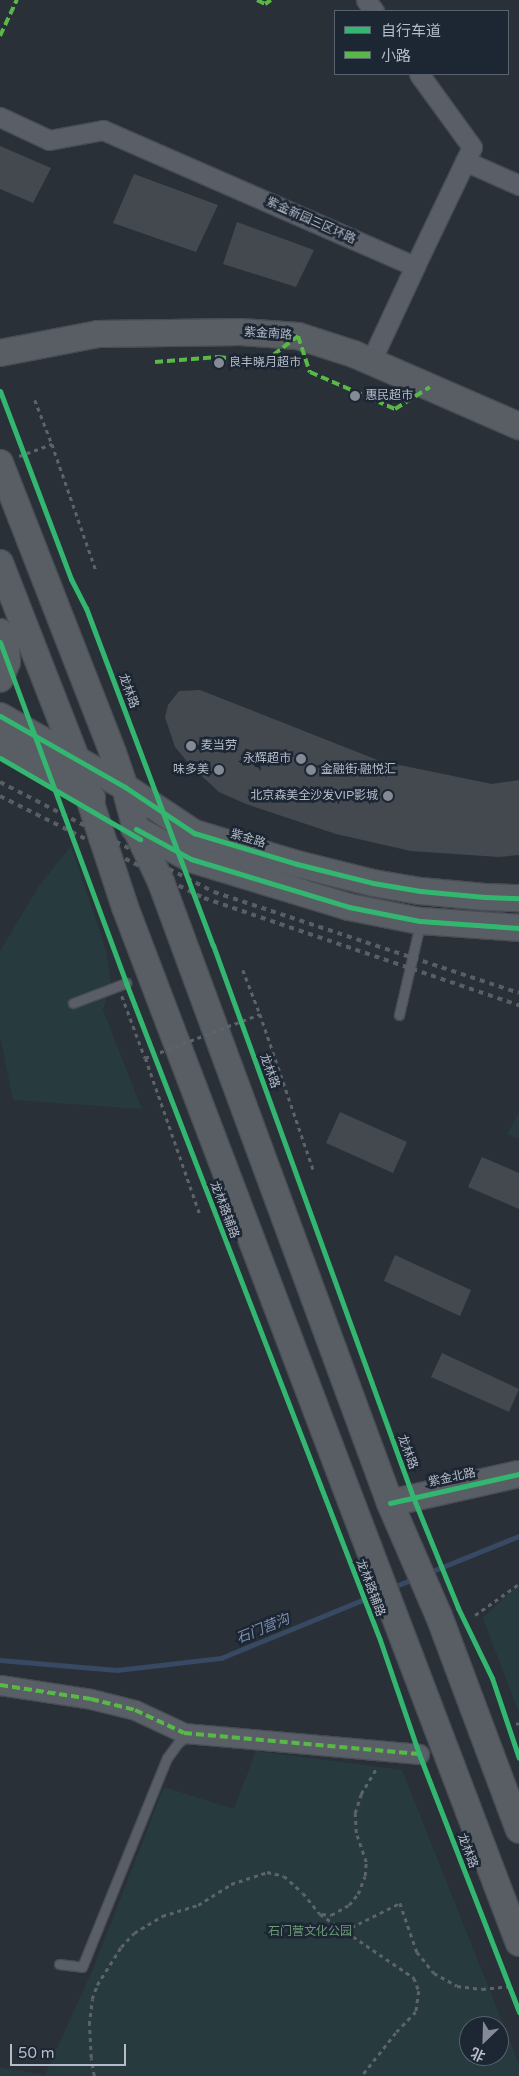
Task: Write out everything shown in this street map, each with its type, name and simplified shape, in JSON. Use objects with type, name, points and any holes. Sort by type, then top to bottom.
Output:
[{"type":"main road","name":"紫金南路","points":[[0,353],[98,334],[241,332],[298,336],[354,354],[519,426]]},
{"type":"main road","points":[[9,460],[125,787],[136,830],[161,882],[390,1503],[439,1616],[519,1830]]},
{"type":"main road","name":"龙林路","points":[[0,563],[76,758],[122,898],[519,1943]]},
{"type":"main road","points":[[0,632],[6,648],[7,662],[0,679]]},
{"type":"main road","name":"紫金路","points":[[0,716],[125,787],[194,832],[297,864],[373,883],[420,891],[519,898]]},
{"type":"main road","points":[[0,744],[46,768],[136,830],[191,859],[349,907],[420,921],[519,928]]},
{"type":"main road","name":"紫金北路","points":[[390,1503],[519,1474]]},
{"type":"street","points":[[371,361],[472,147],[420,75]]},
{"type":"street","name":"紫金新园三区环路","points":[[0,117],[49,140],[103,130],[415,266]]},
{"type":"street","points":[[465,161],[519,185]]},
{"type":"street","points":[[0,1685],[91,1699],[135,1710],[190,1734],[410,1753]]},
{"type":"lane","points":[[399,1015],[420,921]]},
{"type":"lane","points":[[73,1003],[126,983]]},
{"type":"lane","points":[[59,1964],[82,1967],[167,1758],[178,1743],[190,1734]]},
{"type":"path","points":[[34,400],[52,444],[96,570]]},
{"type":"path","points":[[20,444],[27,462]]},
{"type":"path","points":[[9,460],[52,444]]},
{"type":"path","points":[[243,970],[314,1172]]},
{"type":"path","points":[[237,1010],[244,1029]]},
{"type":"path","points":[[128,1011],[199,1213]]},
{"type":"path","points":[[145,1058],[260,1014]]},
{"type":"path","points":[[151,1048],[154,1057]]},
{"type":"path","points":[[474,1615],[519,1584]]},
{"type":"path","points":[[320,1914],[331,1915],[349,1906],[358,1894],[366,1876],[366,1862],[356,1833],[355,1813],[371,1774],[383,1761],[410,1753]]},
{"type":"path","points":[[94,2076],[90,2058],[89,2025],[96,1986],[121,1947],[146,1924],[179,1909],[198,1905],[231,1884],[267,1872],[284,1876],[293,1883],[320,1914],[414,1978],[419,1991],[416,2012],[396,2033],[362,2076]]},
{"type":"path","points":[[344,1931],[400,1903],[417,1952],[434,1973],[457,1986],[482,1989],[509,1986]]},
{"type":"path","points":[[506,1977],[512,1994]]},
{"type":"green space","points":[[71,846],[106,950],[111,982],[103,1010],[142,1109],[13,1100],[0,1036],[0,951],[39,886]]},
{"type":"green space","points":[[519,1112],[519,1139],[507,1134]]},
{"type":"green space","points":[[519,1583],[519,1713],[483,1618]]},
{"type":"green space","name":"石门营文化公园","points":[[256,1751],[402,1770],[500,2016],[459,2016],[459,2066],[509,2066],[509,2039],[519,2064],[519,2076],[0,2076],[0,2067],[45,2075],[93,1969],[164,1787],[234,1809]]},
{"type":"building","points":[[0,146],[51,168],[33,203],[0,189]]},
{"type":"building","points":[[134,174],[218,205],[196,252],[113,223]]},
{"type":"building","points":[[237,222],[314,250],[296,287],[223,264]]},
{"type":"building","name":"金融街·融悦汇","points":[[200,690],[380,761],[492,784],[519,780],[519,855],[499,857],[411,851],[336,834],[246,804],[219,792],[191,766],[175,747],[165,717],[168,705],[179,691]]},
{"type":"building","points":[[340,1112],[407,1142],[393,1173],[326,1143]]},
{"type":"building","points":[[482,1157],[519,1173],[519,1209],[468,1187]]},
{"type":"building","points":[[395,1255],[471,1290],[460,1316],[384,1281]]},
{"type":"building","points":[[442,1353],[519,1389],[509,1412],[431,1377]]},
{"type":"waterway","name":"石门营沟","points":[[430,1572],[519,1536]]},
{"type":"waterway","name":"石门营沟","points":[[393,1587],[414,1579]]},
{"type":"waterway","name":"石门营沟","points":[[0,1660],[117,1670],[221,1658],[377,1594]]},
{"type":"railway","points":[[0,782],[214,892],[519,993]]},
{"type":"railway","points":[[0,796],[204,898],[519,1005]]},
{"type":"marked path","points":[[0,36],[17,0]]},
{"type":"marked path","points":[[257,0],[265,4],[271,0]]},
{"type":"marked path","points":[[155,362],[218,357],[264,362],[298,336],[310,372],[395,409],[430,387]]},
{"type":"marked path","points":[[0,1685],[91,1699],[135,1710],[184,1733],[419,1754]]},
{"type":"cycle path","points":[[0,391],[71,579],[86,608],[213,945],[413,1497],[458,1608],[492,1678],[519,1758]]},
{"type":"cycle path","name":"龙林路辅路","points":[[0,642],[126,983],[380,1640],[419,1754],[519,2012]]},
{"type":"cycle path","points":[[0,716],[125,787],[194,833],[297,864],[373,883],[420,891],[519,898]]},
{"type":"cycle path","points":[[0,758],[140,839]]},
{"type":"cycle path","points":[[136,829],[191,859],[349,907],[420,921],[519,928]]},
{"type":"cycle path","points":[[390,1503],[519,1474]]},
{"type":"place","name":"良丰晓月超市","points":[[219,363]]},
{"type":"place","name":"惠民超市","points":[[355,396]]},
{"type":"place","name":"麦当劳","points":[[191,746]]},
{"type":"place","name":"永辉超市","points":[[301,759]]},
{"type":"place","name":"味多美","points":[[219,770]]},
{"type":"place","name":"金融街·融悦汇","points":[[311,770]]},
{"type":"place","name":"北京森美全沙发VIP影城","points":[[388,796]]}]
